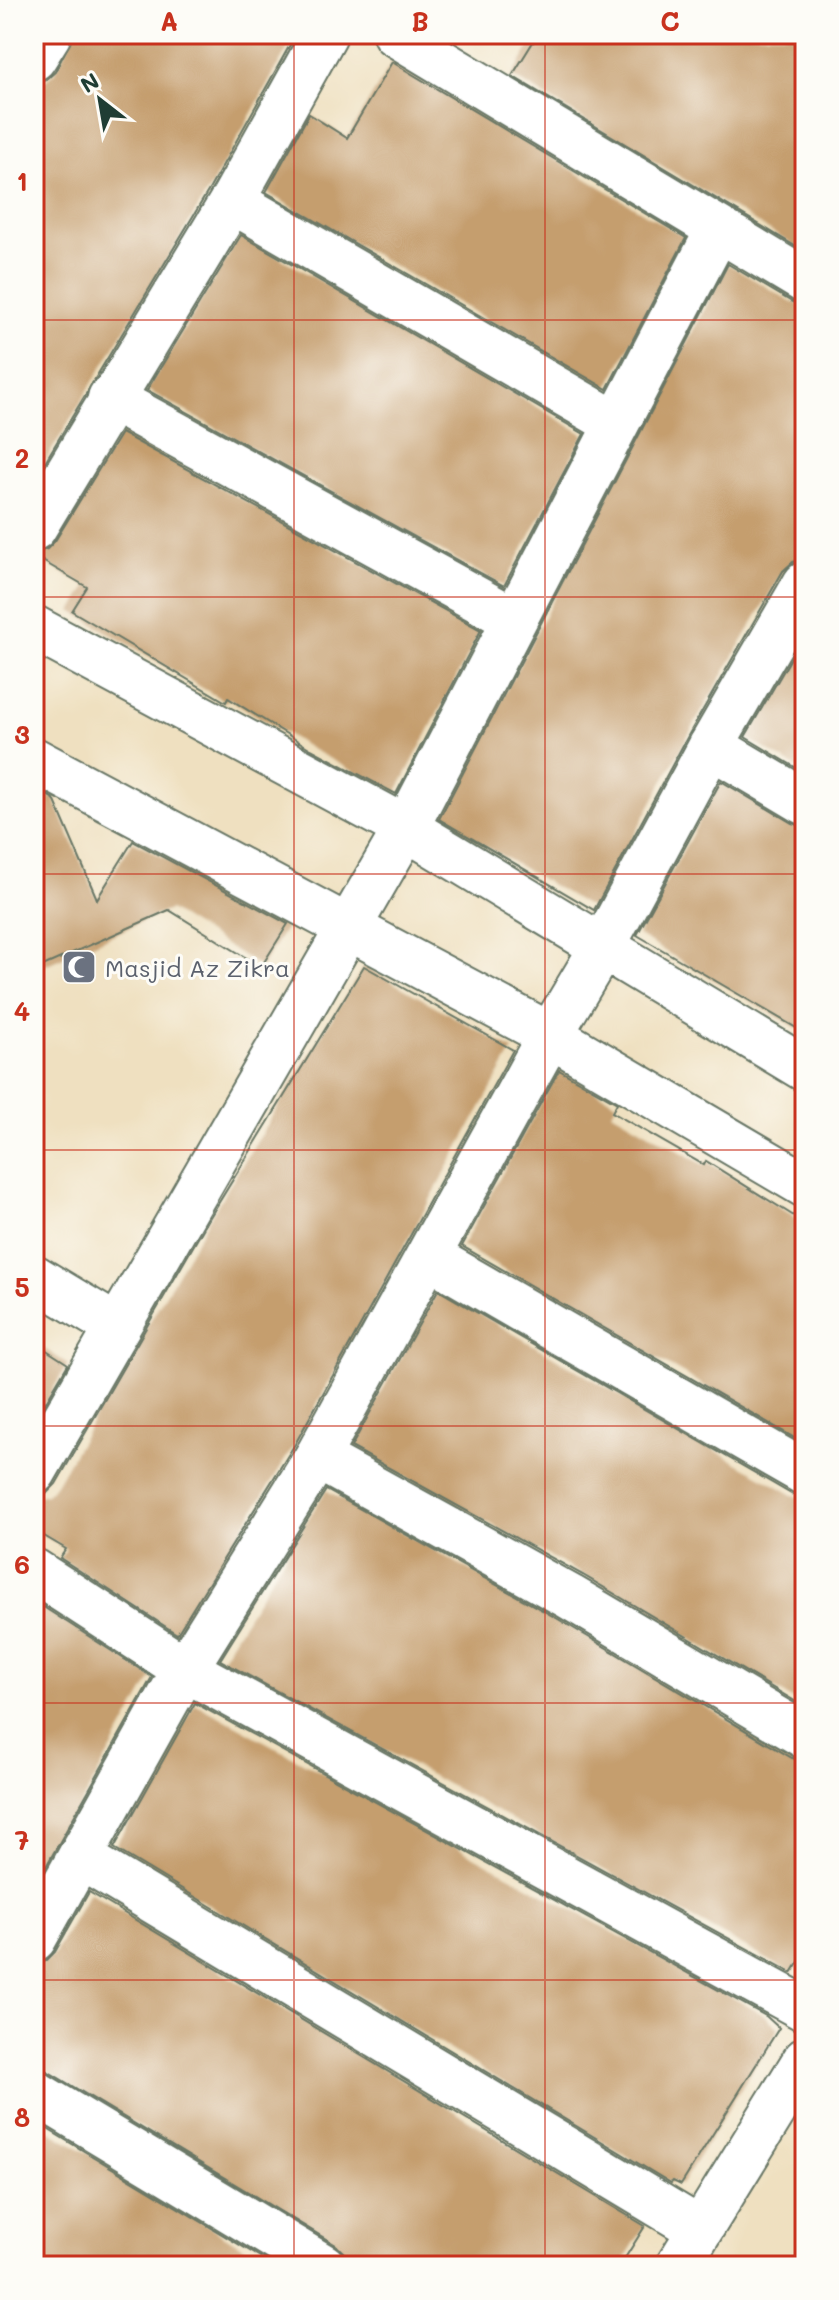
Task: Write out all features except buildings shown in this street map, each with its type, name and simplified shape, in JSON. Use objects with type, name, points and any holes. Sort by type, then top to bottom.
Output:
[{"type":"street","points":[[34,58],[49,34]]},
{"type":"street","points":[[34,528],[232,201],[325,34]]},
{"type":"street","points":[[395,34],[805,281]]},
{"type":"street","points":[[232,201],[615,423]]},
{"type":"street","points":[[34,1472],[115,1326],[406,828],[718,230]]},
{"type":"street","points":[[110,398],[513,619]]},
{"type":"street","points":[[34,1939],[185,1669],[317,1457],[550,1035],[603,946],[711,746],[805,584]]},
{"type":"street","points":[[34,628],[406,828],[805,1069]]},
{"type":"street","points":[[711,746],[805,802]]},
{"type":"street","points":[[34,760],[550,1035],[805,1185]]},
{"type":"street","points":[[430,1257],[805,1473]]},
{"type":"street","points":[[34,1277],[115,1326]]},
{"type":"street","points":[[317,1457],[570,1597],[805,1736]]},
{"type":"street","points":[[34,1571],[185,1669],[805,2009]]},
{"type":"street","points":[[80,1857],[699,2229]]},
{"type":"street","points":[[678,2266],[805,2060]]},
{"type":"street","points":[[34,2092],[323,2266]]},
{"type":"place","name":"Masjid Az Zikra","points":[[79,967]]}]
